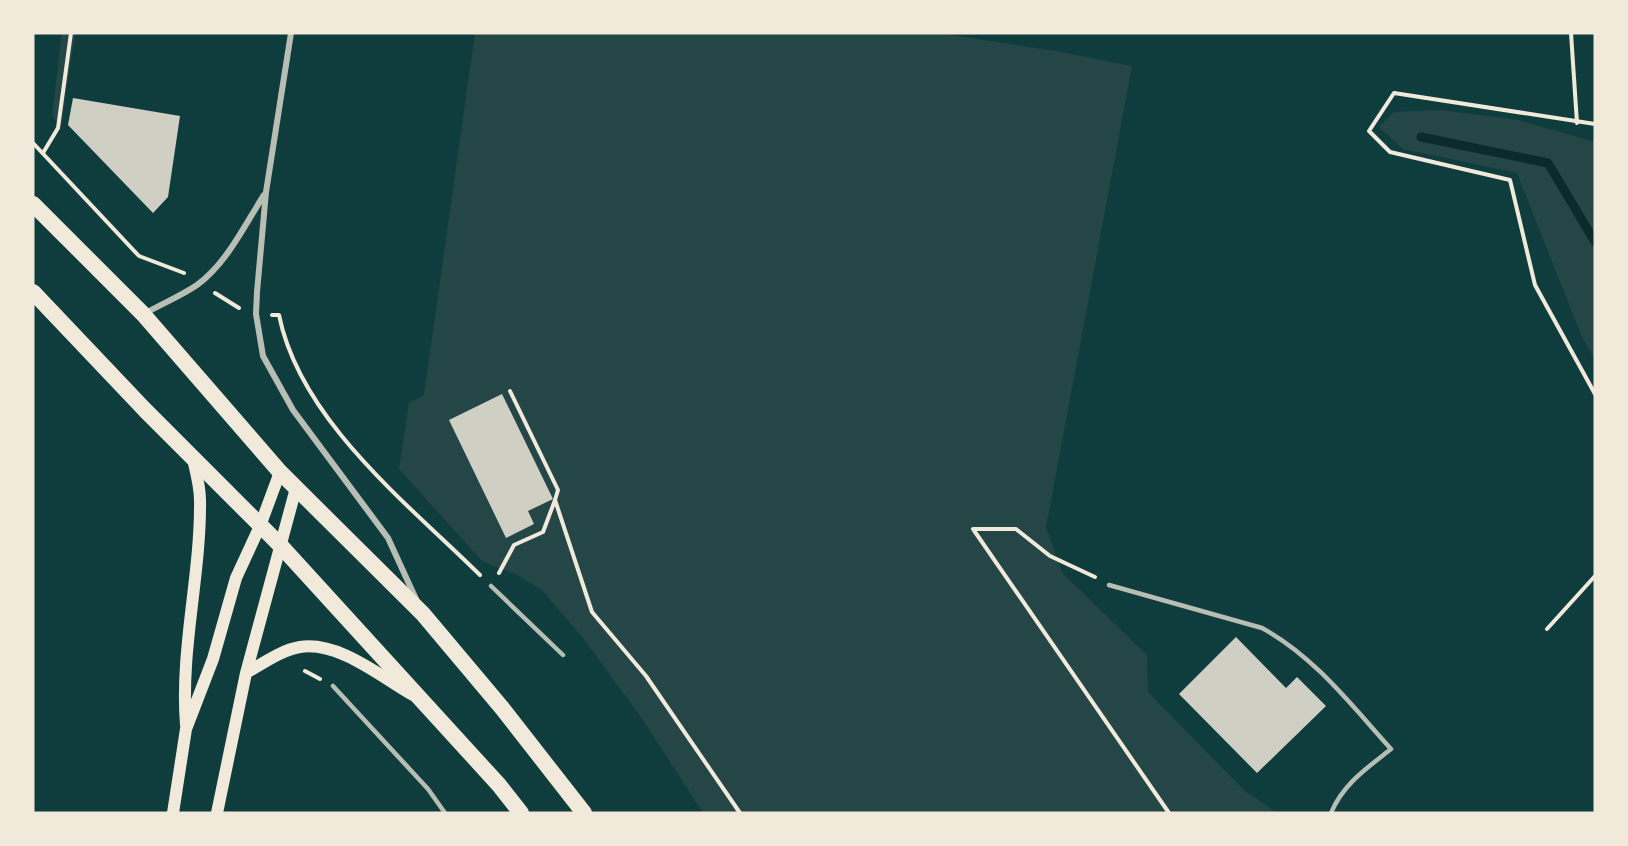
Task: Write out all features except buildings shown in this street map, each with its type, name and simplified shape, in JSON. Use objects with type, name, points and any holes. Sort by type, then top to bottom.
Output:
[{"type":"highway","points":[[33,204],[143,314],[280,472],[423,614],[502,708],[584,813]]},
{"type":"highway","points":[[33,292],[280,545],[422,700],[521,813]]},
{"type":"main road","points":[[186,729],[183,686],[199,539],[200,497],[193,458]]},
{"type":"main road","points":[[173,813],[186,729],[213,659],[236,578],[260,526],[280,472]]},
{"type":"main road","points":[[217,813],[246,673],[296,488]]},
{"type":"main road","points":[[246,673],[299,647],[316,647],[333,650],[422,700]]},
{"type":"street","points":[[291,33],[266,192],[256,314],[263,356],[293,410],[388,538],[423,614]]},
{"type":"street","points":[[143,314],[197,285],[228,252],[266,192]]},
{"type":"lane","points":[[1109,585],[1262,628],[1282,639],[1333,685],[1391,749],[1354,778],[1338,796],[1331,813]]},
{"type":"lane","points":[[491,586],[563,654]]},
{"type":"lane","points":[[333,686],[428,789],[445,813]]},
{"type":"path","points":[[43,153],[58,128],[71,33]]},
{"type":"path","points":[[1571,33],[1577,123]]},
{"type":"path","points":[[1595,124],[1394,93],[1369,131],[1390,152],[1510,180],[1535,285],[1595,394]]},
{"type":"path","points":[[33,143],[139,256],[180,270],[197,285]]},
{"type":"path","points":[[215,293],[240,309]]},
{"type":"path","points":[[268,315],[279,315],[283,333],[309,394],[332,423],[381,478],[491,586],[514,545],[543,532],[558,490],[510,391]]},
{"type":"path","points":[[555,500],[592,612],[646,676],[740,813]]},
{"type":"path","points":[[1109,585],[1050,556],[1016,529],[973,529],[1169,813]]},
{"type":"path","points":[[1547,629],[1595,576]]},
{"type":"shaded area","points":[[62,33],[75,33],[61,126],[52,116]]},
{"type":"shaded area","points":[[475,33],[938,33],[1056,51],[1132,66],[1046,528],[1063,574],[1147,655],[1148,692],[1245,791],[1277,813],[703,813],[643,720],[583,638],[542,590],[517,575],[482,561],[399,469],[409,403],[424,395]]},
{"type":"shaded area","points":[[1441,110],[1518,120],[1595,142],[1595,359],[1582,337],[1517,173],[1403,149],[1379,127],[1394,112]]},
{"type":"waterway","points":[[1421,137],[1548,163],[1595,242]]}]
